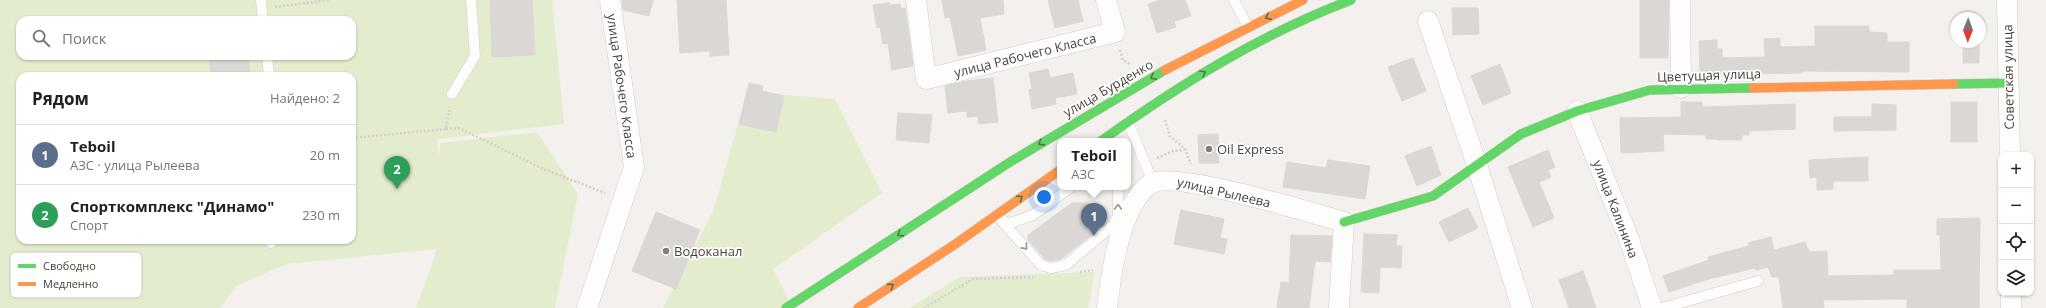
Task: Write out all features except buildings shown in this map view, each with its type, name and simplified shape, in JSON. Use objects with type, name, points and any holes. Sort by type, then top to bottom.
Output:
[{"type":"main road","name":"улица Бурденко","points":[[786,308],[1045,140],[1133,88],[1248,27],[1303,0]]},
{"type":"main road","points":[[1105,138],[1158,100],[1237,53],[1319,12],[1351,0]]},
{"type":"main road","name":"Цветущая улица","points":[[1344,222],[1433,196],[1521,134],[1577,110],[1650,90],[1681,88],[2009,84]]},
{"type":"main road","points":[[858,308],[954,245],[1057,172]]},
{"type":"street","name":"улица Рабочего Класса","points":[[587,308],[634,167],[610,0]]},
{"type":"street","name":"улица Рабочего Класса","points":[[916,0],[926,79],[1115,32]]},
{"type":"street","points":[[1106,0],[1115,32]]},
{"type":"street","points":[[1680,0],[1681,88]]},
{"type":"street","name":"Советская улица","points":[[2007,0],[2010,152]]},
{"type":"street","points":[[1428,21],[1477,165],[1522,308]]},
{"type":"street","name":"улица Калинина","points":[[1577,110],[1629,238],[1652,308]]},
{"type":"street","name":"улица Рылеева","points":[[1153,183],[1168,180],[1220,189],[1344,222]]},
{"type":"street","points":[[1107,308],[1112,268],[1132,205],[1141,192],[1153,183]]},
{"type":"street","points":[[1338,308],[1344,222]]},
{"type":"street","points":[[2011,296],[2011,308]]},
{"type":"lane","points":[[261,0],[263,16]]},
{"type":"lane","points":[[452,94],[475,56],[471,0]]},
{"type":"lane","points":[[1234,0],[1248,27]]},
{"type":"lane","points":[[267,60],[269,72]]},
{"type":"lane","points":[[1128,122],[1153,183]]},
{"type":"lane","points":[[1118,129],[1118,138]]},
{"type":"lane","points":[[999,218],[1008,224],[1033,215],[1067,190]]},
{"type":"lane","points":[[999,218],[1041,265],[1051,268],[1066,265],[1113,225],[1118,216],[1118,190]]},
{"type":"lane","points":[[979,226],[999,218]]},
{"type":"lane","points":[[1662,308],[1758,281]]},
{"type":"path","points":[[277,7],[330,0]]},
{"type":"path","points":[[1115,32],[1123,60],[1127,64],[1133,66]]},
{"type":"path","points":[[446,129],[452,94]]},
{"type":"path","points":[[1164,115],[1170,136],[1185,150],[1200,185]]},
{"type":"path","points":[[356,138],[459,128],[542,168],[623,201]]},
{"type":"path","points":[[1146,164],[1166,154],[1185,150]]},
{"type":"path","points":[[1073,273],[1112,268]]},
{"type":"path","points":[[924,308],[973,279],[1035,277]]},
{"type":"green space","points":[[0,0],[552,0],[564,124],[437,139],[439,160],[440,143],[537,132],[578,194],[555,308],[416,308],[436,253],[436,249],[287,264],[236,286],[220,308],[0,308]]},
{"type":"green space","points":[[747,92],[835,99],[882,193],[773,269],[793,308],[663,308],[714,209]]},
{"type":"green space","points":[[1095,272],[1088,308],[909,308],[960,277]]},
{"type":"traffic: fast","points":[[1105,138],[1160,100],[1222,62],[1285,28],[1351,0]]},
{"type":"traffic: fast","points":[[786,308],[1010,162],[1165,70]]},
{"type":"traffic: fast","points":[[1954,84],[2009,83]]},
{"type":"traffic: fast","points":[[1344,222],[1433,196],[1521,134],[1577,111],[1650,90],[1753,88]]},
{"type":"traffic: slow","points":[[1165,70],[1303,0]]},
{"type":"traffic: slow","points":[[1753,88],[1954,84]]},
{"type":"traffic: slow","points":[[858,308],[954,245],[1057,172]]},
{"type":"place","name":"Oil Express","points":[[1209,149]]},
{"type":"place","name":"Спорткомплекс \"Динамо\"","points":[[397,189]]},
{"type":"place","name":"Teboil","points":[[1094,236]]},
{"type":"place","name":"Водоканал","points":[[666,251]]}]
